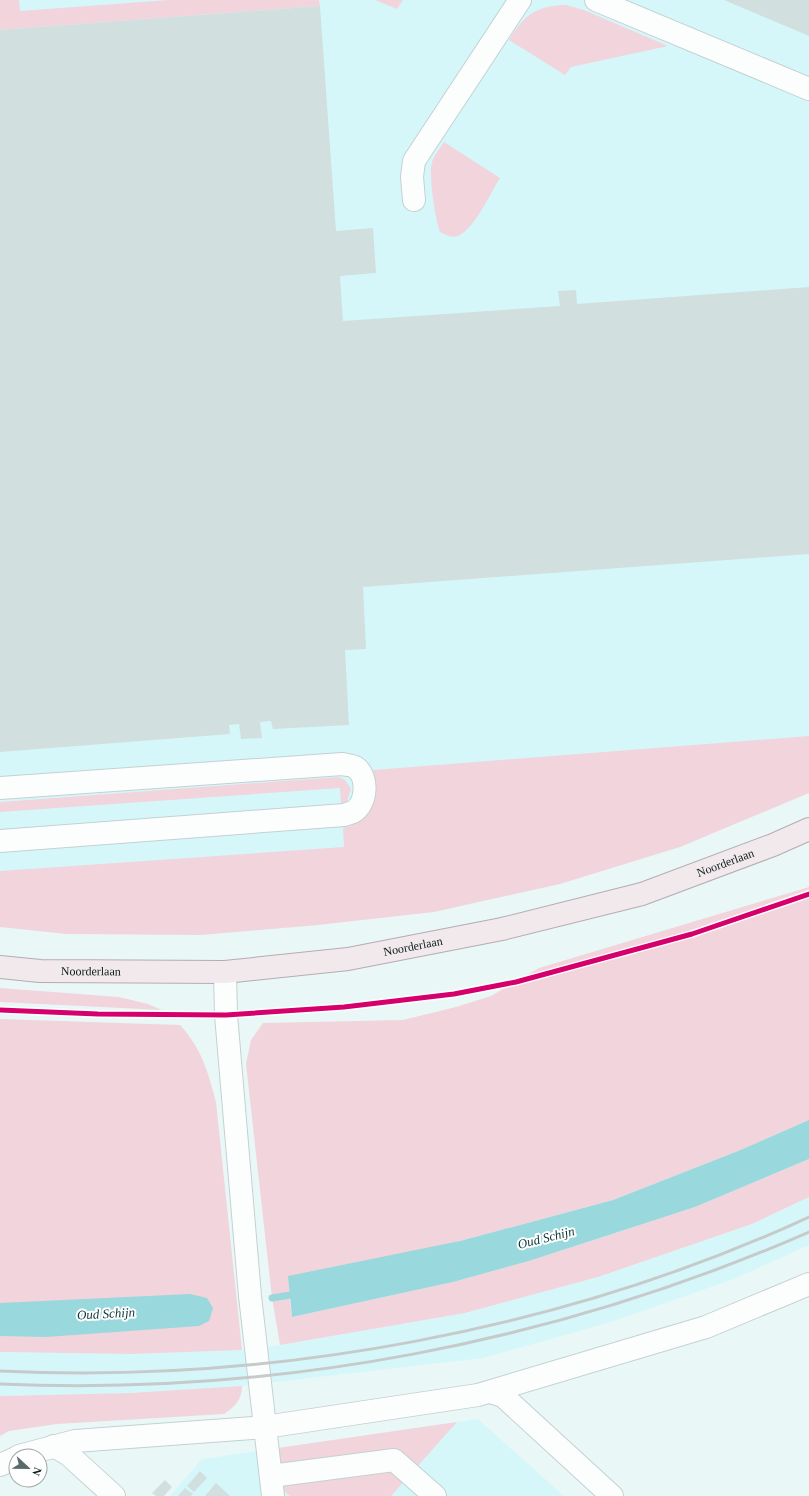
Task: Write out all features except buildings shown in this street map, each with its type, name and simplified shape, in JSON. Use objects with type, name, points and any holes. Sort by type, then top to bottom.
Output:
[{"type":"main road","name":"Noorderlaan","points":[[0,967],[40,971],[225,972],[348,959],[502,929],[642,894],[773,845],[809,829]]},
{"type":"lane","points":[[414,200],[412,176],[414,161],[520,0]]},
{"type":"lane","points":[[596,0],[809,89]]},
{"type":"lane","points":[[0,788],[342,764],[355,767],[363,779],[365,788],[364,796],[354,811],[344,815],[0,841]]},
{"type":"lane","points":[[225,972],[226,1015],[250,1296],[272,1486],[394,1460],[435,1496]]},
{"type":"lane","points":[[47,1448],[76,1441],[266,1427],[478,1395],[706,1327],[809,1284]]},
{"type":"lane","points":[[490,1392],[498,1393],[503,1396],[612,1496]]},
{"type":"lane","points":[[54,1446],[69,1455],[114,1496]]},
{"type":"shaded area","points":[[0,0],[809,0],[809,768],[686,816],[0,900]]},
{"type":"shaded area","points":[[0,0],[19,0],[20,11],[169,0],[319,0],[320,6],[0,30]]},
{"type":"shaded area","points":[[375,0],[403,0],[397,9]]},
{"type":"shaded area","points":[[566,5],[584,10],[668,46],[571,67],[565,75],[509,40],[520,24],[532,13],[547,7]]},
{"type":"shaded area","points":[[444,142],[500,178],[476,219],[464,232],[455,237],[440,232],[436,218],[432,190],[432,163]]},
{"type":"shaded area","points":[[809,736],[809,793],[680,847],[560,884],[434,912],[318,925],[201,935],[66,934],[0,927],[0,871],[344,847],[343,828],[362,819],[368,814],[372,807],[374,799],[373,770]]},
{"type":"shaded area","points":[[339,777],[345,780],[351,789],[347,801],[341,804],[340,788],[0,812],[0,802]]},
{"type":"shaded area","points":[[809,887],[809,1120],[738,1151],[613,1200],[460,1241],[289,1295],[292,1317],[453,1282],[529,1261],[695,1207],[809,1159],[809,1197],[752,1224],[598,1277],[465,1313],[280,1345],[272,1298],[246,1064],[251,1040],[263,1023],[403,1020],[456,1007],[491,996],[539,968]]},
{"type":"shaded area","points":[[0,988],[119,997],[148,1004],[162,1010],[0,1002]]},
{"type":"shaded area","points":[[0,1019],[180,1025],[188,1034],[203,1061],[216,1102],[242,1350],[132,1354],[0,1352]]},
{"type":"shaded area","points":[[809,1197],[809,1245],[734,1279],[611,1322],[483,1358],[215,1389],[130,1393],[0,1396],[0,1352],[132,1354],[242,1350],[280,1345],[465,1313],[598,1277],[752,1224]]},
{"type":"shaded area","points":[[242,1386],[239,1399],[224,1414],[57,1424],[9,1431],[0,1436],[0,1396],[130,1393]]},
{"type":"shaded area","points":[[478,1419],[564,1496],[170,1496],[202,1459]]},
{"type":"shaded area","points":[[457,1422],[391,1496],[290,1496],[283,1490],[278,1448]]},
{"type":"water","points":[[809,1120],[809,1159],[695,1207],[529,1261],[453,1282],[292,1317],[288,1276],[460,1241],[613,1200],[738,1151]]},
{"type":"water","points":[[190,1294],[207,1298],[213,1308],[209,1321],[199,1326],[46,1337],[0,1336],[0,1303]]},
{"type":"waterway","name":"Oud Schijn","points":[[272,1298],[297,1294]]},
{"type":"railway","points":[[0,1371],[102,1373],[206,1368],[310,1358],[414,1342],[516,1319],[616,1291],[714,1257],[809,1217]]},
{"type":"railway","points":[[0,1384],[104,1385],[208,1381],[311,1370],[413,1354],[514,1332],[614,1304],[713,1271],[809,1232]]},
{"type":"cycle path","points":[[0,1010],[98,1014],[226,1015],[344,1007],[454,994],[516,982],[692,934],[809,894]]}]
